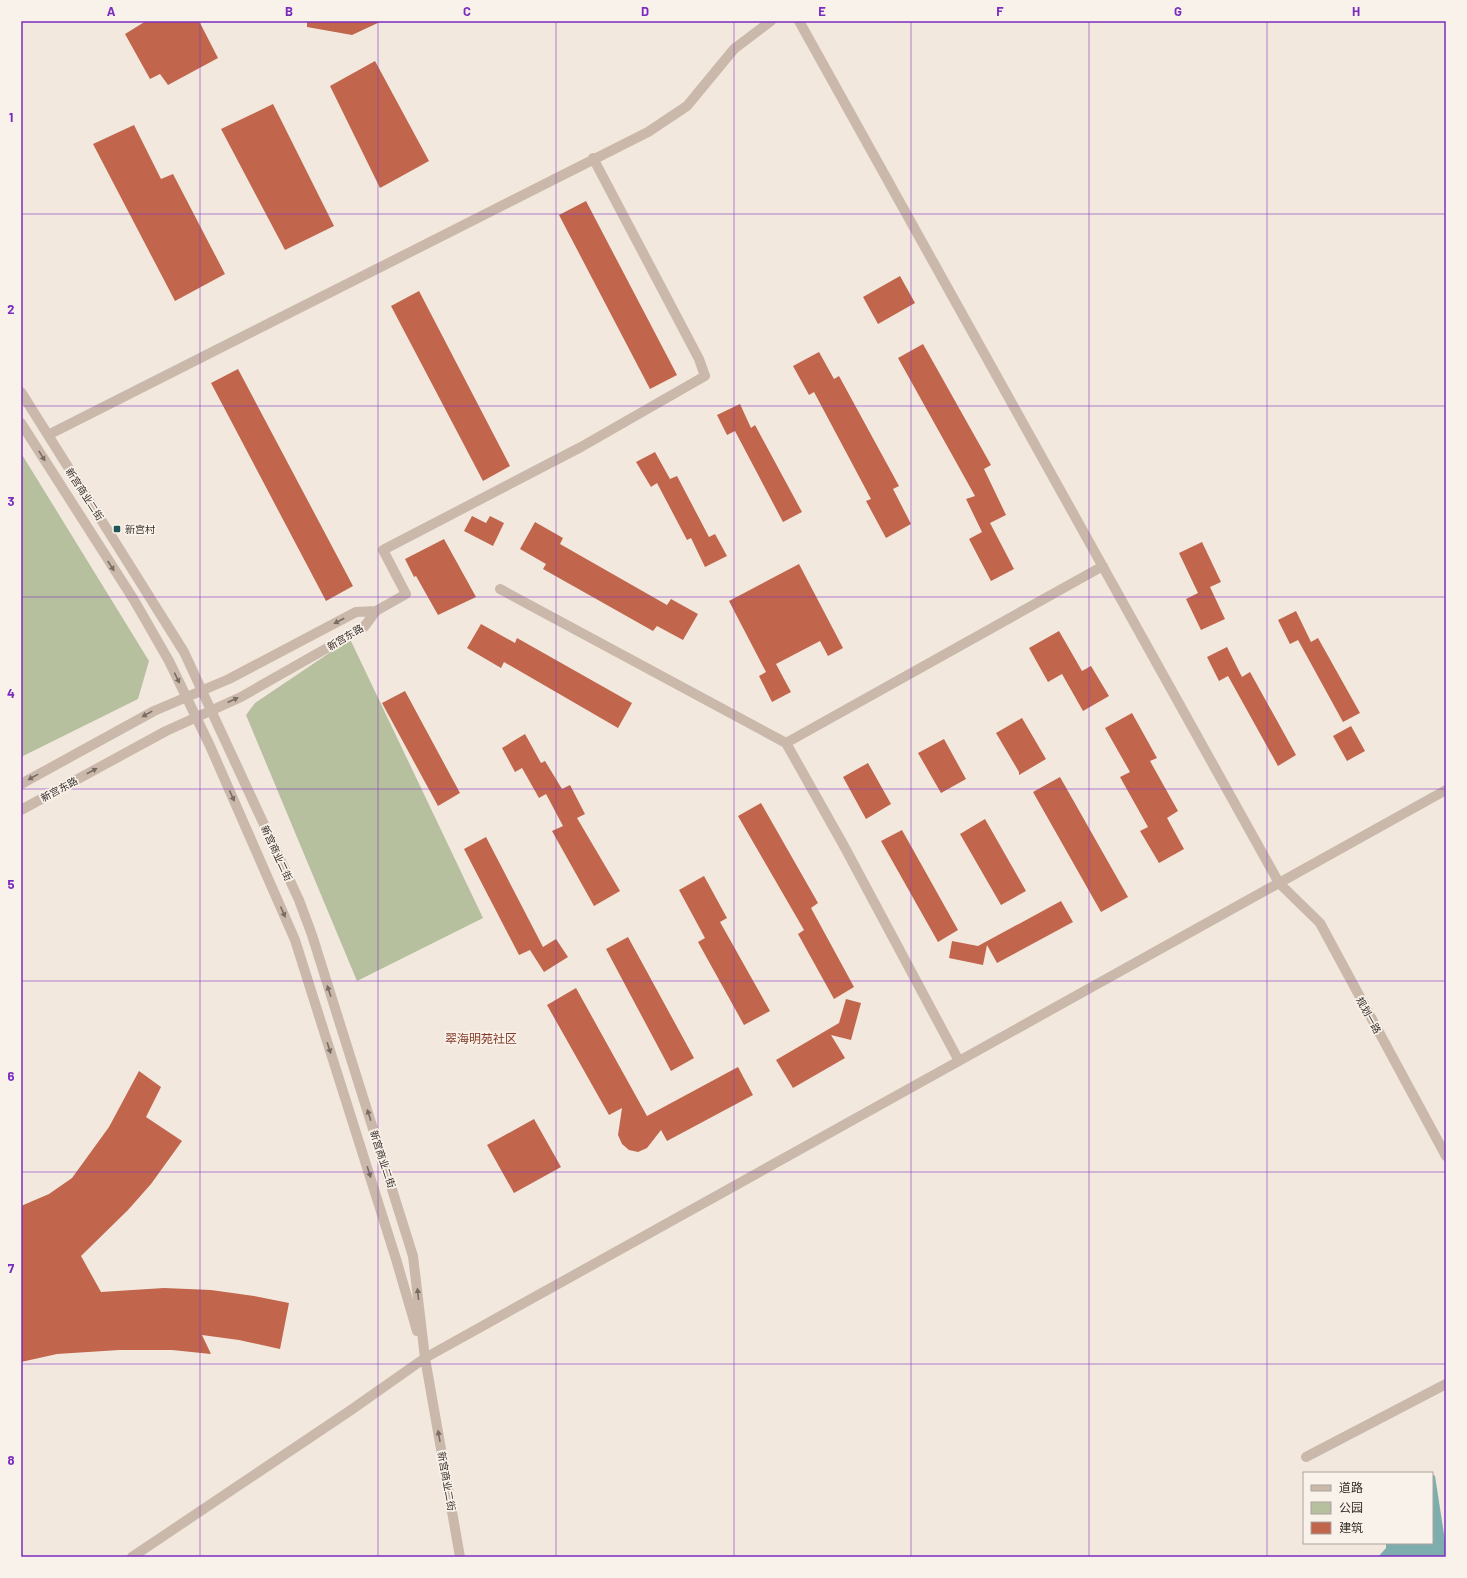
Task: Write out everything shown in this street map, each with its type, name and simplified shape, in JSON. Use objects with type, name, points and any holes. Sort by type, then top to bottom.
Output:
[{"type":"street","points":[[48,435],[593,158],[648,132],[687,106],[734,49],[771,21]]},
{"type":"street","name":"规划一路","points":[[799,21],[1279,883],[1320,923],[1446,1156]]},
{"type":"street","points":[[376,611],[406,594],[383,550],[581,447],[705,376],[699,359],[593,158]]},
{"type":"street","name":"新宫商业二街","points":[[21,392],[184,652],[299,900],[312,935],[413,1256],[425,1358],[460,1557]]},
{"type":"street","name":"新宫商业二街","points":[[21,423],[134,600],[169,661],[295,940],[396,1259],[425,1358]]},
{"type":"street","points":[[786,743],[1103,566]]},
{"type":"street","points":[[500,589],[786,743],[844,846],[958,1061]]},
{"type":"street","name":"新宫东路","points":[[21,784],[154,711],[229,679],[356,612],[376,611]]},
{"type":"street","name":"新宫东路","points":[[21,810],[166,731],[241,697],[364,627],[376,611]]},
{"type":"street","points":[[132,1557],[351,1410],[425,1358],[1446,790]]},
{"type":"street","points":[[1306,1457],[1446,1384]]},
{"type":"green space","points":[[21,453],[149,661],[138,699],[21,757]]},
{"type":"green space","points":[[350,639],[483,918],[357,981],[246,715],[255,703]]},
{"type":"water","points":[[1433,1475],[1435,1476],[1446,1547],[1446,1557],[1378,1557],[1386,1548],[1386,1544],[1433,1544]]},
{"type":"building","points":[[146,21],[199,21],[218,58],[168,85],[160,74],[150,79],[125,34]]},
{"type":"building","points":[[307,21],[382,21],[352,35],[307,27]]},
{"type":"building","points":[[375,61],[429,161],[380,188],[330,86]]},
{"type":"building","points":[[273,104],[334,226],[285,250],[221,129]]},
{"type":"building","points":[[134,125],[161,179],[173,174],[225,274],[175,301],[93,144]]},
{"type":"building","points":[[586,201],[677,375],[650,389],[559,215]]},
{"type":"building","points":[[900,276],[915,303],[878,324],[863,297]]},
{"type":"building","points":[[419,291],[510,466],[483,481],[391,306]]},
{"type":"building","points":[[923,344],[991,465],[984,469],[1006,515],[990,523],[1014,569],[991,581],[969,539],[982,532],[966,499],[975,496],[898,358]]},
{"type":"building","points":[[819,352],[834,379],[839,376],[899,486],[893,489],[911,524],[886,538],[866,501],[871,499],[814,392],[809,395],[793,366]]},
{"type":"building","points":[[238,369],[353,586],[326,601],[211,383]]},
{"type":"building","points":[[740,404],[751,428],[755,425],[802,512],[783,522],[735,431],[727,435],[717,415]]},
{"type":"building","points":[[655,452],[670,479],[677,476],[709,537],[715,534],[727,556],[705,567],[691,538],[687,540],[657,483],[651,487],[636,462]]},
{"type":"building","points":[[472,516],[486,523],[490,516],[504,523],[493,546],[464,531]]},
{"type":"building","points":[[535,522],[563,538],[560,544],[667,605],[671,599],[698,614],[683,640],[657,626],[653,631],[543,569],[546,564],[520,549]]},
{"type":"building","points":[[444,539],[476,597],[438,615],[416,576],[414,577],[405,559]]},
{"type":"building","points":[[1202,542],[1221,582],[1210,587],[1225,619],[1201,630],[1186,599],[1198,593],[1179,553]]},
{"type":"building","points":[[799,564],[843,648],[828,656],[820,641],[776,664],[791,692],[772,702],[759,676],[766,672],[729,601]]},
{"type":"building","points":[[1296,611],[1311,642],[1318,638],[1360,713],[1343,722],[1298,640],[1290,644],[1278,620]]},
{"type":"building","points":[[481,624],[515,643],[517,638],[632,703],[618,728],[504,662],[501,668],[467,648]]},
{"type":"building","points":[[1059,631],[1082,671],[1091,666],[1109,696],[1083,711],[1062,674],[1048,682],[1029,648]]},
{"type":"building","points":[[1227,647],[1242,677],[1250,672],[1296,755],[1278,766],[1228,676],[1219,681],[1207,657]]},
{"type":"building","points":[[405,691],[460,793],[438,806],[382,703]]},
{"type":"building","points":[[1132,713],[1157,758],[1150,761],[1178,811],[1167,818],[1184,849],[1159,863],[1140,831],[1148,827],[1120,777],[1130,772],[1105,728]]},
{"type":"building","points":[[1022,718],[1046,759],[1019,775],[1019,772],[996,733]]},
{"type":"building","points":[[1351,726],[1365,751],[1347,761],[1333,736]]},
{"type":"building","points":[[525,734],[541,763],[545,761],[562,789],[570,785],[585,814],[577,818],[620,891],[594,906],[552,831],[563,826],[546,794],[539,798],[522,768],[515,772],[502,748]]},
{"type":"building","points":[[944,739],[966,779],[941,793],[918,753]]},
{"type":"building","points":[[868,763],[891,804],[866,819],[843,777]]},
{"type":"building","points":[[1060,777],[1128,897],[1101,912],[1033,792]]},
{"type":"building","points":[[761,803],[818,903],[811,908],[854,987],[834,999],[798,934],[804,930],[738,816]]},
{"type":"building","points":[[985,819],[1026,891],[1001,905],[960,834]]},
{"type":"building","points":[[902,830],[958,930],[938,942],[881,841]]},
{"type":"building","points":[[486,837],[543,947],[556,939],[568,957],[544,972],[530,950],[519,955],[464,849]]},
{"type":"building","points":[[704,876],[727,918],[720,922],[770,1011],[744,1025],[698,942],[705,938],[679,890]]},
{"type":"building","points":[[1061,901],[1073,922],[997,963],[987,945],[983,965],[949,958],[952,941],[978,946]]},
{"type":"building","points":[[628,937],[694,1058],[671,1071],[606,949]]},
{"type":"building","points":[[576,988],[647,1116],[738,1067],[753,1095],[667,1141],[661,1130],[647,1148],[638,1152],[629,1150],[622,1144],[618,1135],[622,1108],[609,1115],[547,1005]]},
{"type":"building","points":[[846,999],[861,1003],[851,1040],[831,1035],[845,1058],[793,1088],[776,1060],[839,1023]]},
{"type":"building","points":[[139,1071],[161,1087],[146,1117],[182,1141],[151,1184],[128,1210],[81,1256],[101,1292],[164,1288],[211,1290],[289,1303],[280,1349],[239,1340],[202,1335],[211,1354],[172,1350],[119,1350],[57,1354],[21,1362],[21,1206],[49,1194],[72,1178],[109,1127]]},
{"type":"building","points":[[534,1119],[561,1167],[514,1193],[487,1145]]},
{"type":"place","name":"新宫村","points":[[117,529]]},
{"type":"district","name":"翠海明苑社区","points":[[481,1038]]}]
